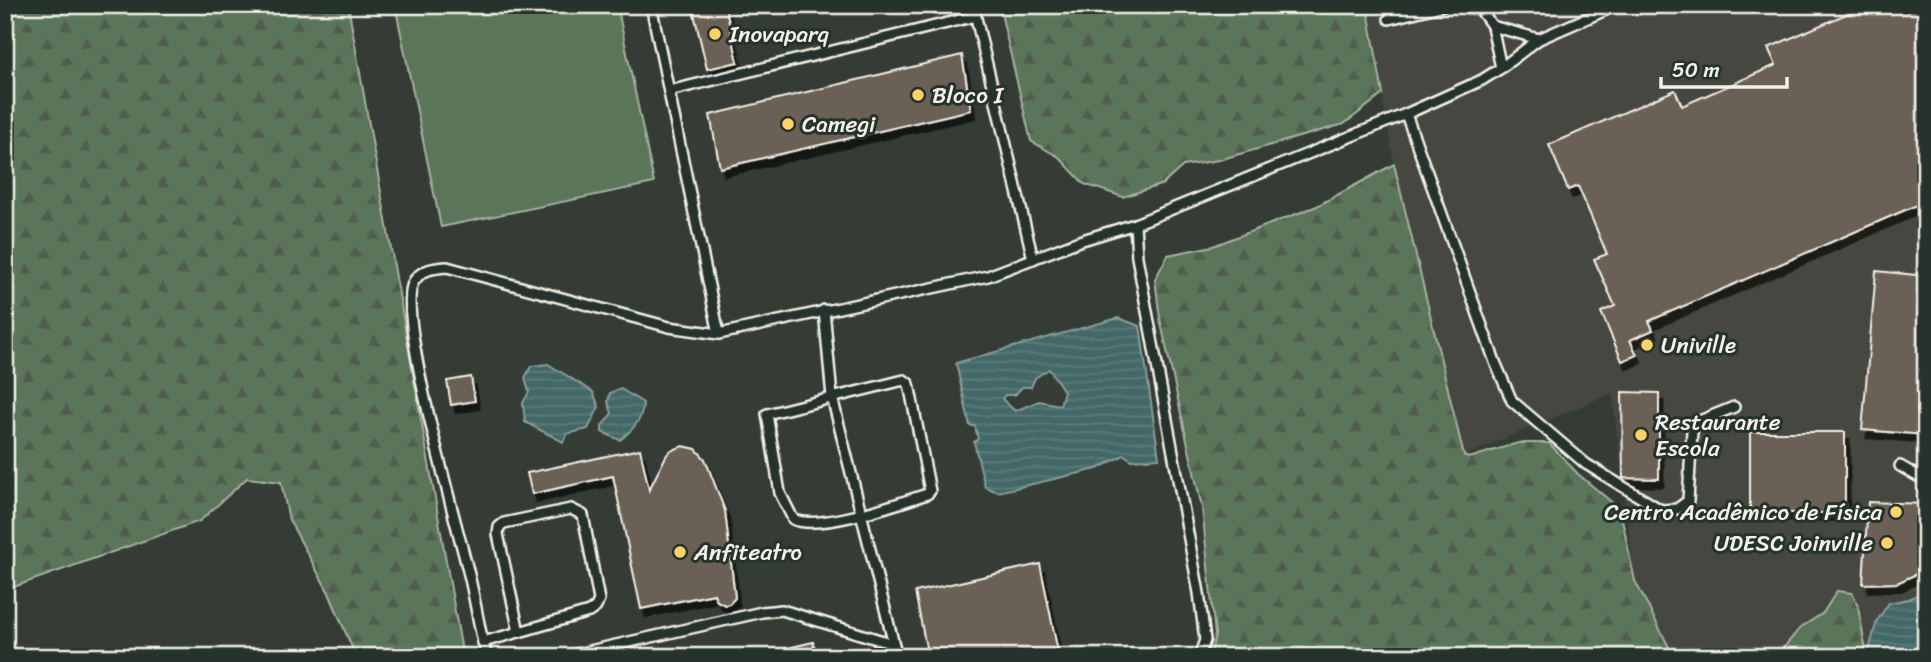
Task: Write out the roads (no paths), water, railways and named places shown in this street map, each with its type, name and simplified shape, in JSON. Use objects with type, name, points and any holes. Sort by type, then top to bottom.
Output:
[{"type":"lane","points":[[651,5],[719,334]]},
{"type":"lane","points":[[973,5],[1034,259]]},
{"type":"lane","points":[[1389,19],[1445,5]]},
{"type":"lane","points":[[1477,5],[1492,26],[1501,68]]},
{"type":"lane","points":[[487,657],[470,578],[445,488],[409,301],[414,282],[427,269],[447,267],[669,327],[719,334],[988,276],[1079,241],[1135,224],[1406,114],[1501,68],[1539,39],[1617,5]]},
{"type":"lane","points":[[669,91],[976,16]]},
{"type":"lane","points":[[1492,26],[1539,39]]},
{"type":"lane","points":[[1406,114],[1495,362],[1512,401],[1586,464],[1661,510],[1677,509],[1688,501],[1692,431],[1697,422],[1734,407]]},
{"type":"lane","points":[[1135,224],[1137,257],[1199,593],[1205,640],[1199,657]]},
{"type":"lane","points":[[824,310],[832,397],[897,657]]},
{"type":"lane","points":[[904,380],[909,384],[930,491],[916,498],[822,522],[793,519],[780,493],[767,414],[832,397],[904,380]]},
{"type":"lane","points":[[1900,466],[1926,481]]},
{"type":"lane","points":[[482,642],[519,632],[589,612],[596,607],[599,600],[583,515],[579,511],[571,509],[504,523],[499,527],[498,534],[519,632]]},
{"type":"lane","points":[[563,657],[762,612],[782,610],[893,643]]},
{"type":"water","points":[[1118,318],[1140,326],[1159,458],[1132,460],[1124,455],[1097,469],[998,492],[985,487],[974,442],[978,439],[975,426],[970,426],[956,363]],"holes":[[[1049,369],[1064,391],[1060,405],[1039,401],[1015,411],[1002,399],[1005,395],[1015,395],[1022,387],[1031,387],[1035,378]]]},
{"type":"water","points":[[548,364],[593,392],[599,407],[588,429],[567,434],[563,442],[525,422],[523,403],[529,392],[525,378],[531,366]]},
{"type":"water","points":[[621,389],[643,403],[643,409],[639,420],[620,440],[602,432],[602,426],[612,413],[608,402],[610,393]]},
{"type":"water","points":[[1926,591],[1926,657],[1867,657],[1877,621],[1889,603]]},
{"type":"place","name":"Inovaparq","points":[[715,34]]},
{"type":"place","name":"Bloco I","points":[[918,95]]},
{"type":"place","name":"Camegi","points":[[788,124]]},
{"type":"place","name":"Univille","points":[[1647,345]]},
{"type":"place","name":"Restaurante Escola","points":[[1641,435]]},
{"type":"place","name":"Centro Acadêmico de Física","points":[[1896,512]]},
{"type":"place","name":"UDESC Joinville","points":[[1887,543]]},
{"type":"place","name":"Anfiteatro","points":[[680,552]]}]
